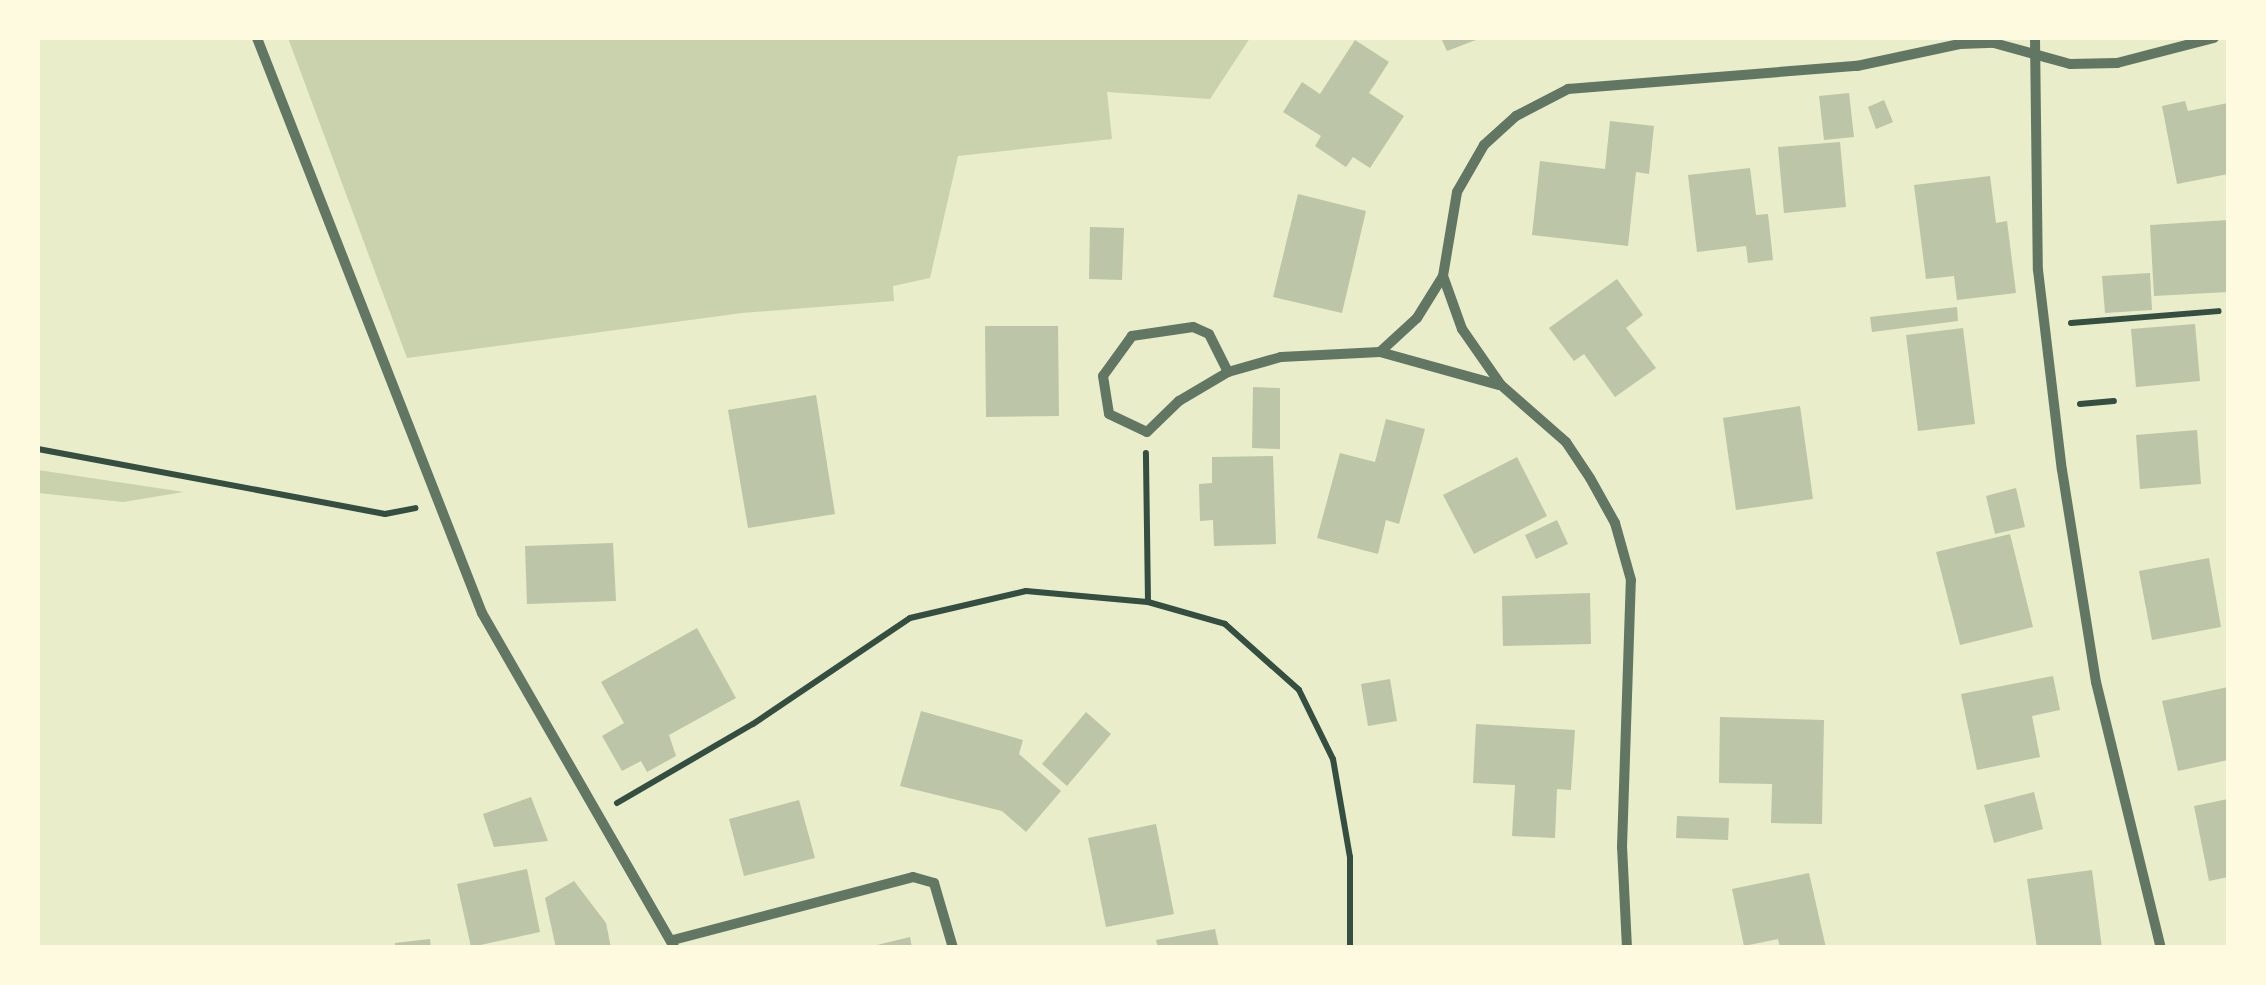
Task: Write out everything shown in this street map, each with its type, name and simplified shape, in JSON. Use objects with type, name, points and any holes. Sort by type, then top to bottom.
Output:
[{"type":"street","points":[[257,38],[434,504],[482,613],[674,944],[913,876],[934,883],[953,948]]},
{"type":"street","points":[[2035,38],[2038,270],[2045,325],[2096,682],[2161,948]]},
{"type":"street","points":[[1380,352],[1417,318],[1443,276],[1457,192],[1484,145],[1516,116],[1568,89],[1857,66],[1960,44],[1994,43],[2070,64],[2118,63],[2214,38]]},
{"type":"street","points":[[1443,276],[1462,330],[1502,385],[1574,454],[1615,522],[1631,580],[1622,846],[1627,948]]},
{"type":"street","points":[[1228,372],[1209,334],[1193,327],[1132,336],[1103,376],[1109,414],[1147,432],[1179,401],[1228,372],[1280,357],[1380,352],[1502,385]]},
{"type":"path","points":[[2045,325],[2219,311]]},
{"type":"path","points":[[1147,432],[1148,602]]},
{"type":"path","points":[[38,449],[386,514],[434,504]]},
{"type":"path","points":[[598,813],[753,724],[910,618],[1026,591],[1148,602],[1225,624],[1299,690],[1333,759],[1350,857],[1350,948]]},
{"type":"green space","points":[[288,38],[1250,38],[1210,99],[1107,92],[1112,139],[958,156],[930,278],[893,286],[894,301],[742,313],[407,358]]},
{"type":"green space","points":[[38,470],[184,492],[123,502],[38,493]]},
{"type":"building","points":[[1441,38],[1481,38],[1447,51]]},
{"type":"building","points":[[1355,40],[1389,62],[1369,93],[1404,116],[1370,168],[1353,157],[1346,167],[1315,146],[1321,136],[1283,112],[1302,82],[1320,94]]},
{"type":"building","points":[[1849,93],[1854,137],[1824,140],[1819,96]]},
{"type":"building","points":[[1884,100],[1893,122],[1876,129],[1868,107]]},
{"type":"building","points":[[2185,101],[2188,111],[2228,103],[2228,174],[2177,184],[2162,106]]},
{"type":"building","points":[[1610,121],[1654,126],[1649,174],[1636,172],[1628,246],[1532,235],[1540,161],[1605,169]]},
{"type":"building","points":[[1840,142],[1846,207],[1784,213],[1778,147]]},
{"type":"building","points":[[1750,168],[1756,215],[1768,214],[1773,260],[1748,263],[1746,246],[1697,252],[1688,175]]},
{"type":"building","points":[[1990,176],[1996,223],[2007,221],[2016,293],[1957,300],[1954,276],[1926,279],[1914,185]]},
{"type":"building","points":[[1298,194],[1366,211],[1342,313],[1273,297]]},
{"type":"building","points":[[2228,220],[2228,292],[2154,296],[2150,225]]},
{"type":"building","points":[[1090,227],[1124,228],[1122,280],[1089,279]]},
{"type":"building","points":[[2150,273],[2152,310],[2105,313],[2102,276]]},
{"type":"building","points":[[1617,279],[1643,315],[1626,328],[1656,368],[1615,397],[1584,354],[1574,361],[1549,328]]},
{"type":"building","points":[[1957,307],[1958,321],[1872,332],[1870,317]]},
{"type":"building","points":[[2195,324],[2200,381],[2136,387],[2131,329]]},
{"type":"building","points":[[985,326],[1058,326],[1059,416],[986,417]]},
{"type":"building","points":[[1963,328],[1975,424],[1918,431],[1906,335]]},
{"type":"building","points":[[1253,387],[1280,388],[1280,449],[1252,448]]},
{"type":"building","points":[[816,395],[835,514],[748,528],[728,410]]},
{"type":"building","points":[[1800,406],[1813,499],[1736,510],[1723,418]]},
{"type":"building","points":[[1386,419],[1425,429],[1399,524],[1386,520],[1378,554],[1317,538],[1340,453],[1375,462]]},
{"type":"building","points":[[2197,430],[2201,484],[2140,489],[2136,435]]},
{"type":"building","points":[[1273,456],[1276,544],[1214,546],[1213,520],[1200,521],[1199,484],[1212,483],[1212,457]]},
{"type":"building","points":[[1517,457],[1547,516],[1474,554],[1443,495]]},
{"type":"building","points":[[2016,488],[2025,527],[1995,534],[1986,496]]},
{"type":"building","points":[[1557,520],[1568,544],[1536,559],[1525,535]]},
{"type":"building","points":[[2010,534],[2033,627],[1960,645],[1936,552]]},
{"type":"building","points":[[613,543],[616,601],[527,604],[525,546]]},
{"type":"building","points":[[2209,558],[2221,627],[2152,640],[2139,571]]},
{"type":"building","points":[[1590,593],[1591,644],[1503,646],[1502,596]]},
{"type":"building","points":[[697,628],[736,698],[669,735],[676,756],[647,772],[641,761],[622,771],[602,736],[624,723],[601,682]]},
{"type":"building","points":[[2053,676],[2060,710],[2032,716],[2040,757],[1977,770],[1961,694]]},
{"type":"building","points":[[1390,679],[1397,721],[1368,726],[1361,684]]},
{"type":"building","points":[[2228,687],[2228,760],[2178,771],[2162,701]]},
{"type":"building","points":[[921,711],[1023,740],[1019,754],[1061,791],[1026,832],[1002,811],[900,786]]},
{"type":"building","points":[[1086,712],[1111,734],[1067,786],[1042,764]]},
{"type":"building","points":[[1720,717],[1824,720],[1822,824],[1771,823],[1772,784],[1719,783]]},
{"type":"building","points":[[1476,724],[1575,730],[1571,790],[1557,789],[1555,838],[1512,836],[1515,785],[1473,783]]},
{"type":"building","points":[[2034,792],[2043,829],[1994,843],[1984,805]]},
{"type":"building","points":[[531,797],[548,841],[494,847],[483,814]]},
{"type":"building","points":[[2228,799],[2228,877],[2209,881],[2194,806]]},
{"type":"building","points":[[799,800],[815,858],[744,876],[729,819]]},
{"type":"building","points":[[1677,816],[1729,818],[1728,840],[1676,838]]},
{"type":"building","points":[[1156,824],[1174,914],[1106,927],[1088,838]]},
{"type":"building","points":[[527,869],[540,932],[471,947],[457,884]]},
{"type":"building","points":[[2092,870],[2102,948],[2037,948],[2027,879]]},
{"type":"building","points":[[1809,873],[1826,948],[1780,948],[1778,939],[1744,946],[1732,889]]},
{"type":"building","points":[[574,881],[606,923],[611,948],[556,948],[545,898]]},
{"type":"building","points":[[1215,929],[1219,948],[1158,948],[1156,940]]},
{"type":"building","points":[[910,937],[912,948],[873,948],[873,946]]},
{"type":"building","points":[[430,939],[431,948],[395,948],[395,943]]}]
